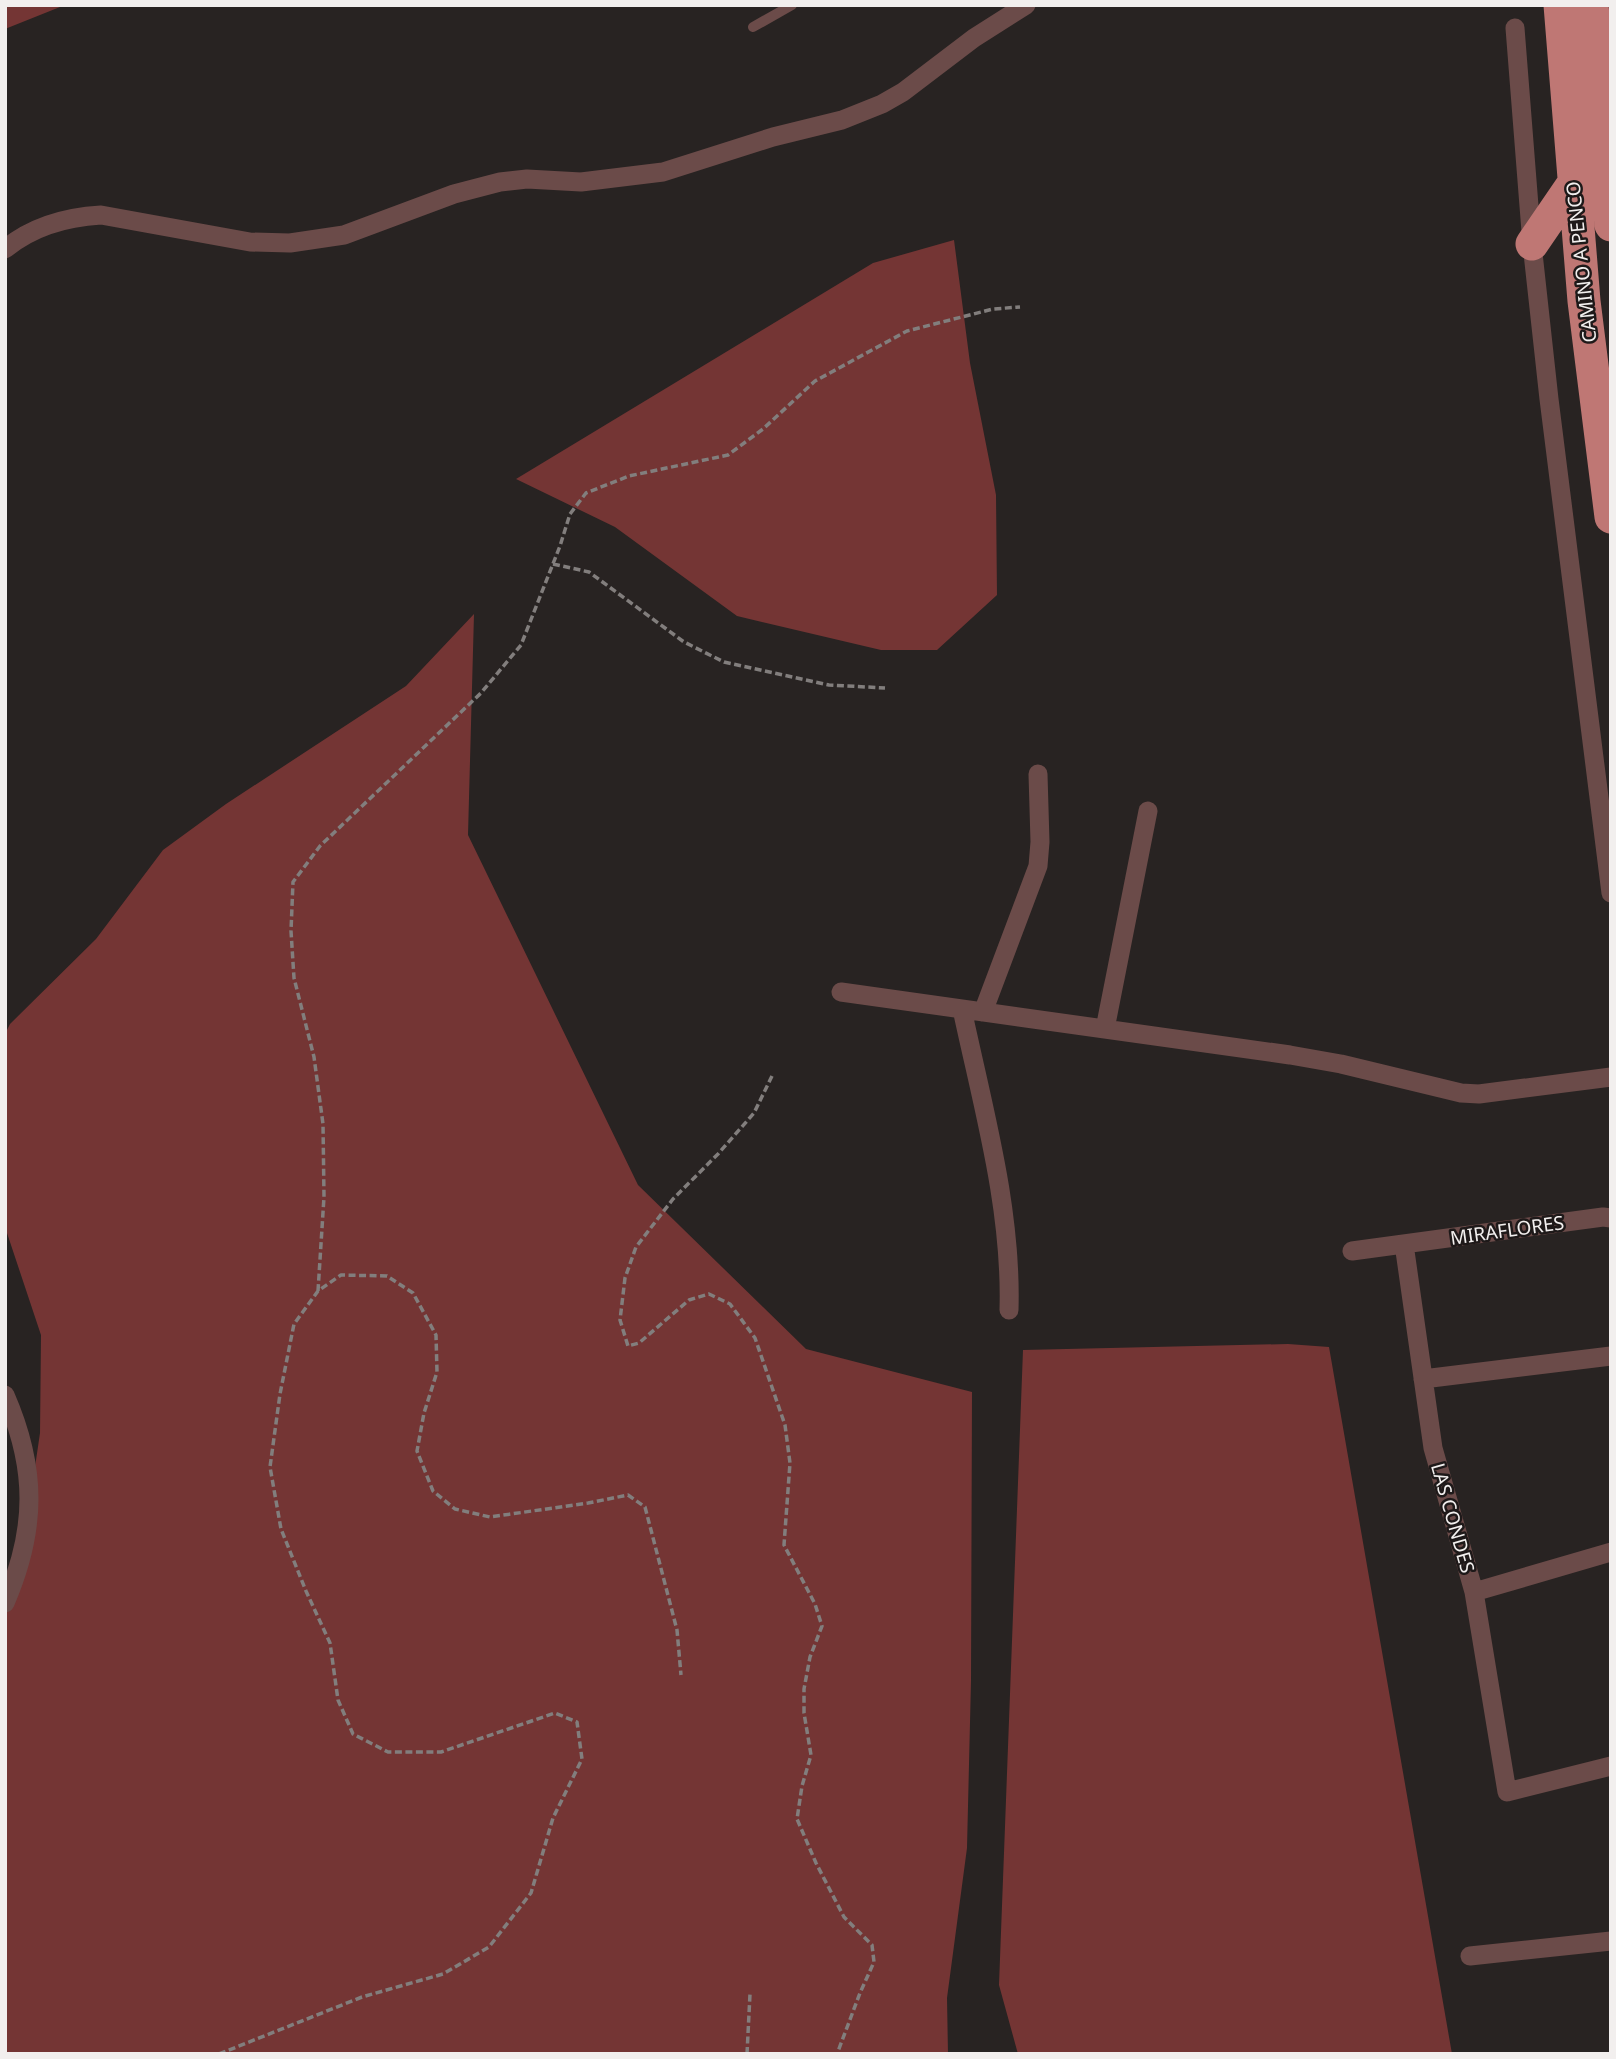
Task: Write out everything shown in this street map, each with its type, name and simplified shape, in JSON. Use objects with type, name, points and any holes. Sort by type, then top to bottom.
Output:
[{"type":"highway","name":"CAMINO A PENCO","points":[[1560,5],[1573,184],[1611,517]]},
{"type":"highway","name":"CAMINO A PENCO","points":[[1592,5],[1605,85],[1610,209]]},
{"type":"highway","points":[[1532,244],[1573,184]]},
{"type":"street","points":[[5,249],[43,226],[81,216],[101,215],[250,242],[290,243],[316,240],[344,235],[454,194],[500,182],[527,179],[581,182],[663,172],[773,137],[842,120],[882,104],[904,92],[974,38],[1026,5]]},
{"type":"street","points":[[1515,28],[1532,244],[1611,893]]},
{"type":"street","points":[[983,1012],[1038,866],[1038,774]]},
{"type":"street","points":[[1105,1029],[1148,811]]},
{"type":"street","points":[[841,992],[1341,1064],[1470,1094],[1498,1093],[1611,1077]]},
{"type":"street","points":[[962,1009],[1006,1217],[1009,1310]]},
{"type":"street","name":"MIRAFLORES","points":[[1352,1251],[1611,1218]]},
{"type":"street","name":"LAS CONDES","points":[[1404,1244],[1433,1448],[1474,1592],[1507,1792],[1611,1766]]},
{"type":"street","points":[[1423,1379],[1611,1356]]},
{"type":"street","points":[[5,1395],[24,1450],[31,1495],[22,1555],[5,1604]]},
{"type":"street","points":[[1474,1592],[1611,1552]]},
{"type":"street","points":[[1469,1956],[1611,1941]]},
{"type":"lane","points":[[753,27],[792,5]]},
{"type":"path","points":[[318,1291],[323,1208],[323,1124],[314,1057],[294,978],[291,931],[293,882],[320,846],[481,693],[512,657],[520,645],[553,564],[570,514],[586,493],[629,476],[728,455],[763,429],[816,381],[907,331],[993,309],[1020,307]]},
{"type":"path","points":[[553,564],[589,572],[684,642],[724,662],[829,685],[885,688]]},
{"type":"path","points":[[772,1076],[754,1113],[673,1199],[636,1247],[625,1278],[620,1320],[628,1346],[639,1343],[689,1300],[709,1294],[730,1304],[755,1338],[785,1425],[790,1463],[784,1545],[815,1604],[822,1626],[810,1657],[804,1689],[804,1713],[811,1755],[802,1786],[797,1819],[844,1917],[872,1945],[874,1962],[837,2054]]},
{"type":"path","points":[[219,2054],[362,1997],[443,1974],[489,1947],[531,1894],[553,1818],[582,1759],[577,1722],[555,1713],[441,1752],[388,1752],[353,1734],[338,1700],[330,1643],[282,1529],[270,1466],[280,1394],[294,1324],[318,1291],[341,1275],[387,1276],[413,1293],[436,1335],[437,1372],[424,1413],[417,1451],[433,1491],[456,1509],[490,1517],[628,1495],[645,1507],[677,1630],[681,1675]]},
{"type":"path","points":[[747,2054],[750,1994]]},
{"type":"shaded area","points":[[5,5],[65,5],[5,29]]},
{"type":"shaded area","points":[[954,240],[970,363],[996,495],[997,595],[937,650],[881,650],[737,616],[615,527],[516,479],[873,263]]},
{"type":"shaded area","points":[[474,614],[468,835],[638,1185],[806,1349],[972,1392],[971,1681],[967,1848],[947,1998],[948,2054],[5,2054],[5,1596],[25,1535],[40,1433],[41,1335],[5,1227],[5,1034],[10,1024],[96,939],[163,850],[226,804],[406,686]]},
{"type":"shaded area","points":[[1288,1344],[1329,1347],[1452,2054],[1018,2054],[999,1985],[1023,1350]]}]
